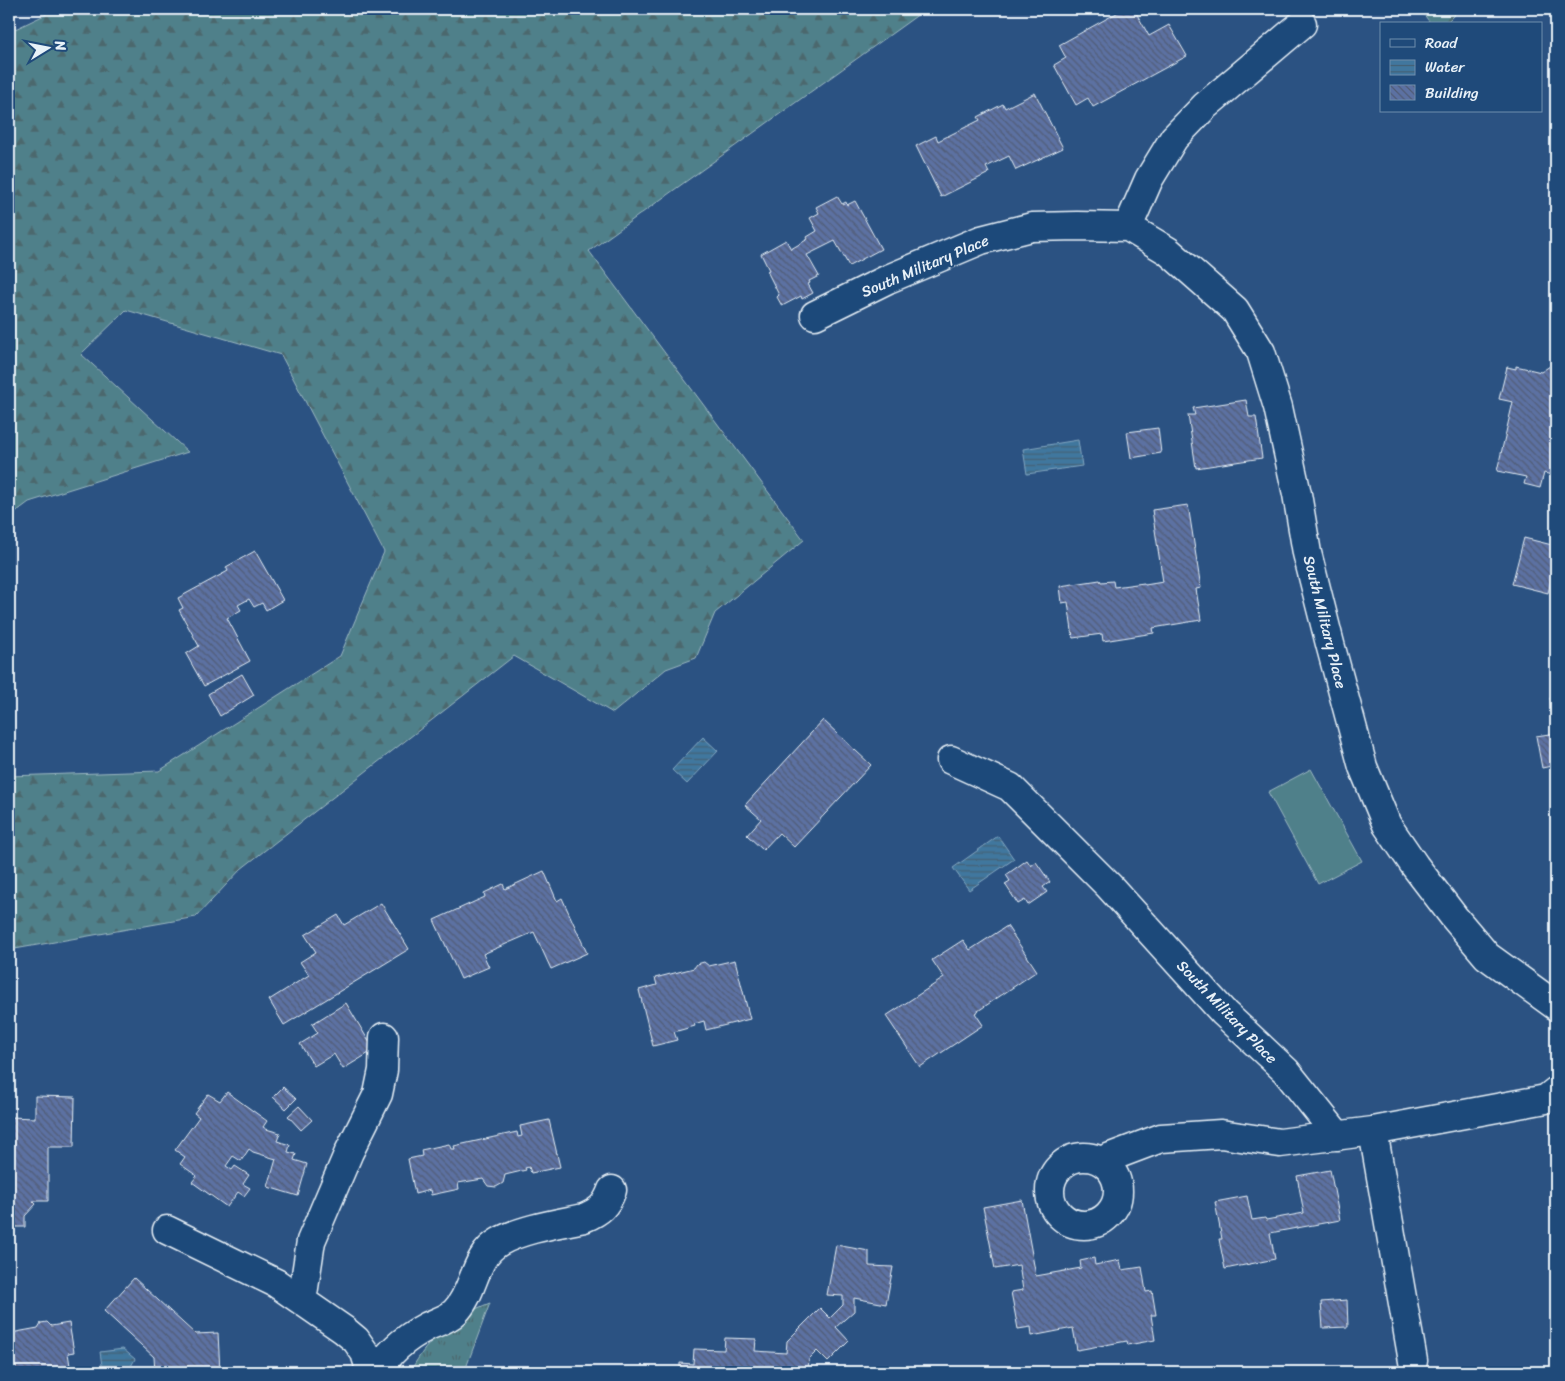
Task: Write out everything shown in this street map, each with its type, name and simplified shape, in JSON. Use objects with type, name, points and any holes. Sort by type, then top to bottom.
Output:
[{"type":"street","points":[[1128,227],[1149,180],[1174,138],[1205,106],[1302,24]]},
{"type":"street","name":"South Military Place","points":[[816,315],[888,279],[981,240],[1032,227],[1077,226],[1128,227],[1168,251],[1235,310],[1261,352],[1278,407],[1298,494],[1307,553],[1362,767],[1387,824],[1421,874],[1487,956],[1556,1006]]},
{"type":"street","name":"South Military Place","points":[[951,760],[1010,788],[1109,886],[1224,1013],[1286,1071],[1338,1136]]},
{"type":"street","points":[[302,1301],[310,1241],[349,1152],[378,1094],[383,1070],[384,1038]]},
{"type":"street","points":[[1100,1161],[1161,1138],[1221,1134],[1280,1143],[1373,1131],[1546,1100],[1556,1092]]},
{"type":"street","points":[[1373,1131],[1413,1361]]},
{"type":"street","points":[[379,1372],[383,1362],[400,1345],[426,1327],[450,1316],[456,1311],[463,1302],[474,1274],[490,1249],[498,1242],[522,1233],[589,1216],[607,1204],[612,1190]]},
{"type":"street","points":[[167,1230],[276,1283],[302,1301],[356,1340],[365,1353],[371,1372]]},
{"type":"green space","points":[[57,9],[926,9],[589,251],[804,540],[715,613],[696,658],[666,669],[613,713],[514,656],[241,869],[196,917],[9,950],[9,776],[159,771],[340,656],[384,552],[281,355],[126,310],[81,354],[188,452],[29,502],[9,517],[9,32]]},
{"type":"green space","points":[[1420,9],[1460,9],[1447,22],[1430,22]]},
{"type":"green space","points":[[1311,769],[1362,861],[1318,884],[1268,792]]},
{"type":"green space","points":[[490,1303],[467,1365],[470,1372],[410,1372],[425,1348],[443,1330],[465,1315]]},
{"type":"water","points":[[1078,440],[1082,466],[1027,474],[1023,449]]},
{"type":"water","points":[[703,737],[718,751],[687,784],[672,770]]},
{"type":"water","points":[[998,836],[1014,859],[969,890],[953,868]]},
{"type":"water","points":[[123,1349],[135,1359],[128,1372],[103,1372],[100,1352]]},
{"type":"building","points":[[1124,9],[1134,9],[1149,36],[1169,25],[1187,56],[1093,107],[1088,98],[1076,105],[1054,65],[1066,58],[1059,45]]},
{"type":"building","points":[[1035,93],[1063,148],[1016,170],[1009,156],[986,167],[989,173],[941,197],[916,146],[936,136],[938,141],[980,120],[978,117],[1003,104],[1005,108]]},
{"type":"building","points":[[837,196],[842,204],[846,202],[847,205],[855,201],[881,249],[849,266],[835,241],[807,255],[819,276],[809,281],[810,283],[808,284],[813,293],[802,299],[801,296],[782,306],[761,254],[786,240],[791,249],[808,239],[807,237],[817,231],[810,218],[819,213],[816,207]]},
{"type":"building","points":[[1556,362],[1556,423],[1552,440],[1556,440],[1556,476],[1544,473],[1540,488],[1524,484],[1526,477],[1497,471],[1513,402],[1499,399],[1507,367],[1516,369],[1516,366],[1541,372]]},
{"type":"building","points":[[1246,400],[1249,417],[1256,417],[1262,458],[1196,468],[1188,415],[1195,415],[1193,408]]},
{"type":"building","points":[[1158,428],[1161,453],[1131,458],[1127,432]]},
{"type":"building","points":[[1188,505],[1201,588],[1196,589],[1201,620],[1153,628],[1154,633],[1103,641],[1102,634],[1073,638],[1068,602],[1062,603],[1060,586],[1100,580],[1101,582],[1113,581],[1114,587],[1163,582],[1152,510]]},
{"type":"building","points":[[1524,538],[1556,546],[1556,561],[1548,593],[1512,584]]},
{"type":"building","points":[[255,551],[283,600],[266,610],[262,603],[254,607],[249,599],[238,605],[241,610],[227,618],[250,661],[204,686],[186,654],[199,646],[179,610],[183,608],[178,598],[228,571],[226,567]]},
{"type":"building","points":[[242,674],[254,695],[220,716],[208,694]]},
{"type":"building","points":[[1556,697],[1556,732],[1550,698]]},
{"type":"building","points":[[823,720],[871,765],[794,847],[779,833],[763,850],[747,835],[761,819],[745,805]]},
{"type":"building","points":[[1556,733],[1556,765],[1542,768],[1536,736]]},
{"type":"building","points":[[1027,860],[1031,866],[1036,862],[1050,882],[1043,887],[1047,892],[1028,905],[1025,900],[1018,904],[1005,884],[1010,881],[1006,875]]},
{"type":"building","points":[[544,871],[557,901],[562,898],[587,953],[551,969],[534,932],[483,954],[489,967],[461,979],[434,920],[485,897],[484,893],[503,884],[505,889]]},
{"type":"building","points":[[381,903],[409,949],[284,1025],[269,1000],[309,975],[300,962],[316,952],[305,935],[338,915],[344,925]]},
{"type":"building","points":[[1007,926],[1037,971],[975,1013],[983,1025],[920,1067],[886,1016],[944,978],[932,960],[963,940],[970,950]]},
{"type":"building","points":[[735,960],[750,1019],[706,1030],[704,1021],[694,1024],[695,1026],[674,1032],[677,1040],[653,1046],[639,990],[657,985],[655,978],[694,968],[697,964],[704,962],[709,966]]},
{"type":"building","points":[[346,1003],[374,1050],[343,1069],[334,1054],[314,1066],[300,1044],[318,1033],[312,1024]]},
{"type":"building","points":[[283,1087],[296,1099],[286,1109],[273,1097]]},
{"type":"building","points":[[227,1092],[267,1121],[263,1127],[280,1133],[277,1141],[290,1145],[288,1152],[296,1154],[294,1160],[307,1164],[298,1196],[268,1187],[276,1159],[249,1149],[241,1161],[233,1156],[226,1166],[232,1170],[235,1166],[249,1175],[243,1184],[250,1188],[244,1196],[238,1192],[227,1207],[192,1182],[197,1176],[180,1164],[185,1157],[175,1150],[199,1117],[194,1113],[208,1094],[220,1101]]},
{"type":"building","points":[[35,1096],[75,1097],[74,1147],[48,1147],[48,1201],[33,1201],[36,1204],[25,1216],[25,1227],[9,1227],[9,1117],[35,1118]]},
{"type":"building","points":[[299,1106],[312,1120],[301,1130],[288,1116]]},
{"type":"building","points":[[549,1120],[560,1167],[531,1173],[529,1167],[525,1168],[526,1170],[505,1175],[503,1183],[496,1187],[488,1186],[483,1179],[458,1183],[459,1189],[431,1195],[430,1190],[415,1194],[408,1159],[422,1156],[421,1150],[449,1144],[451,1149],[455,1149],[454,1146],[517,1132],[518,1137],[522,1136],[520,1126]]},
{"type":"building","points":[[1330,1170],[1340,1220],[1270,1233],[1275,1259],[1225,1269],[1219,1239],[1222,1239],[1215,1202],[1247,1196],[1252,1220],[1265,1218],[1266,1220],[1304,1213],[1297,1176]]},
{"type":"building","points":[[1022,1200],[1036,1276],[1081,1268],[1080,1261],[1094,1258],[1095,1265],[1120,1260],[1122,1270],[1142,1267],[1146,1292],[1152,1291],[1156,1315],[1151,1315],[1155,1340],[1128,1345],[1127,1341],[1077,1350],[1073,1328],[1032,1336],[1031,1327],[1018,1329],[1011,1292],[1023,1290],[1019,1265],[995,1269],[983,1207]]},
{"type":"building","points":[[836,1245],[869,1251],[869,1266],[893,1267],[886,1304],[854,1298],[854,1311],[836,1327],[849,1341],[828,1362],[817,1351],[809,1359],[808,1372],[680,1372],[680,1363],[693,1364],[694,1349],[724,1350],[725,1338],[756,1339],[755,1351],[786,1353],[787,1341],[820,1308],[830,1318],[843,1305],[843,1296],[827,1295]]},
{"type":"building","points":[[134,1278],[195,1334],[218,1333],[220,1372],[155,1372],[154,1357],[104,1311]]},
{"type":"building","points":[[1347,1300],[1348,1327],[1323,1328],[1321,1302]]},
{"type":"building","points":[[47,1322],[51,1326],[69,1323],[74,1352],[68,1353],[71,1372],[9,1372],[9,1329],[11,1333],[38,1328],[41,1323]]}]
